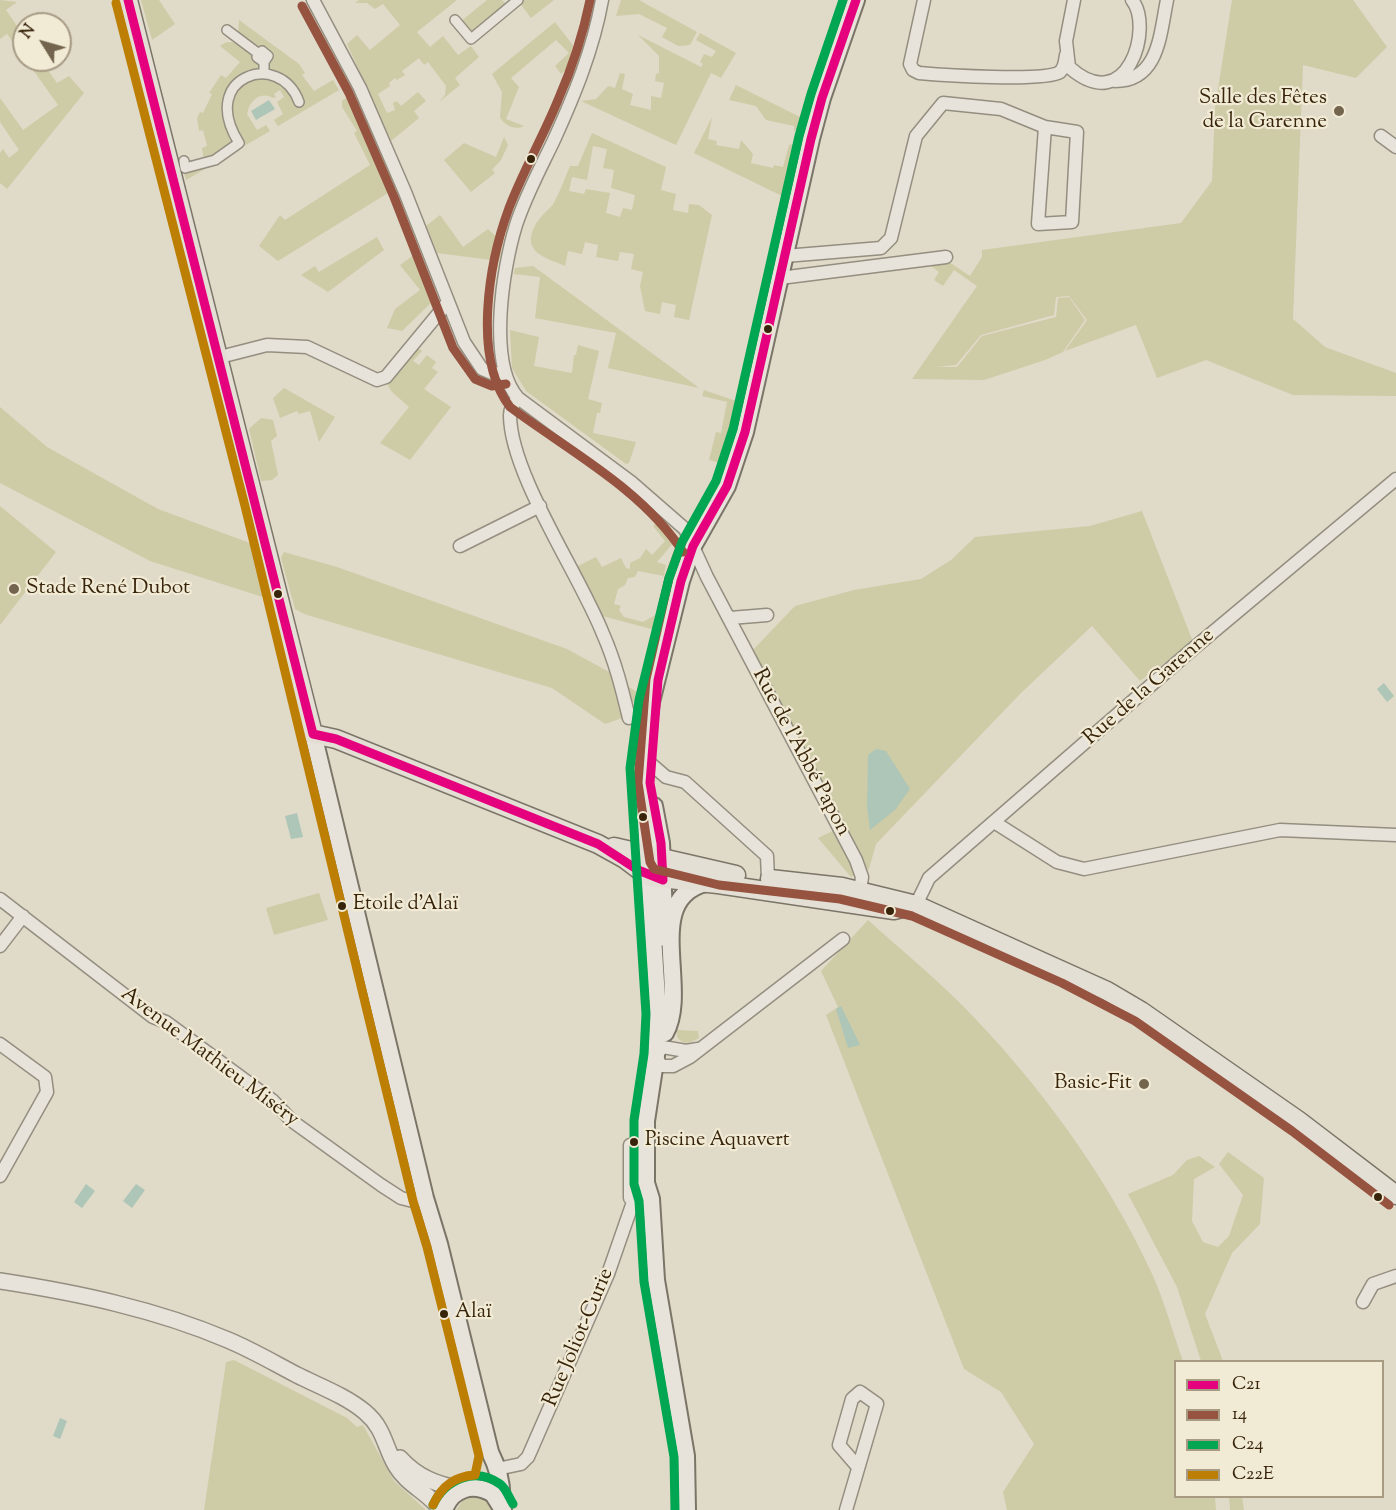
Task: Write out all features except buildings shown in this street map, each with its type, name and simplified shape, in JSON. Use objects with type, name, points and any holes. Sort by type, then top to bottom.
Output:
[{"type":"main road","points":[[128,0],[220,357],[425,1198],[439,1244],[502,1493],[502,1508]]},
{"type":"main road","name":"Rue Joliot-Curie","points":[[661,1050],[657,869],[642,767],[651,702],[681,581],[693,546],[727,486],[734,469],[753,401],[822,98],[856,0]]},
{"type":"main road","name":"Rue Joliot-Curie","points":[[643,1200],[655,1182],[653,1122],[667,985],[650,783],[658,680]]},
{"type":"main road","points":[[313,734],[336,740],[657,869],[894,910],[916,905]]},
{"type":"main road","points":[[712,878],[768,879],[861,891],[916,905],[1067,972],[1141,1011],[1393,1188]]},
{"type":"main road","name":"Rue Joliot-Curie","points":[[661,1050],[670,1024],[673,995],[673,910],[685,891],[712,878]]},
{"type":"main road","points":[[643,1200],[686,1456],[687,1510]]},
{"type":"main road","points":[[480,1488],[492,1472],[494,1462]]},
{"type":"main road","points":[[442,1510],[451,1497],[462,1489],[480,1488],[493,1494],[502,1508]]},
{"type":"street","points":[[312,0],[360,88],[405,192],[448,302],[476,363],[487,372],[504,372]]},
{"type":"street","points":[[455,20],[471,39],[518,0]]},
{"type":"street","points":[[602,0],[583,72],[516,226],[506,278],[501,322],[504,372],[511,391],[518,398],[510,414],[514,441],[540,506],[604,635],[621,684],[629,718]]},
{"type":"street","points":[[924,0],[910,64],[913,70],[919,73],[1033,77],[1058,73],[1065,67],[1074,0]]},
{"type":"street","points":[[1114,81],[1126,74],[1137,45],[1138,8],[1132,0]]},
{"type":"street","points":[[1066,55],[1069,67],[1080,77],[1097,84],[1129,81],[1148,69],[1156,53],[1167,0]]},
{"type":"street","points":[[227,30],[261,58],[264,74]]},
{"type":"street","points":[[184,161],[185,168],[215,160],[239,143],[228,122],[227,101],[243,80],[264,74],[277,76],[292,87],[299,102]]},
{"type":"street","points":[[282,93],[292,87]]},
{"type":"street","points":[[785,256],[881,248],[891,238],[916,136],[942,103],[1001,109],[1045,127],[1077,132],[1072,222],[1038,224],[1045,127]]},
{"type":"street","points":[[1381,136],[1396,147]]},
{"type":"street","points":[[780,278],[946,257]]},
{"type":"street","points":[[220,357],[267,345],[307,347],[377,380],[386,377],[448,302]]},
{"type":"street","name":"Rue de l'Abbé Papon","points":[[518,398],[631,482],[685,529],[705,573],[856,860],[862,877],[861,891]]},
{"type":"street","name":"Rue de la Garenne","points":[[916,905],[929,878],[1396,479]]},
{"type":"street","points":[[460,546],[540,506]]},
{"type":"street","points":[[730,618],[767,615]]},
{"type":"street","points":[[651,764],[666,777],[685,782],[767,856],[768,879]]},
{"type":"street","points":[[994,822],[1057,862],[1084,869],[1272,831],[1314,830],[1354,835],[1396,835]]},
{"type":"street","name":"Avenue Mathieu Miséry","points":[[0,899],[54,943],[272,1100],[292,1121],[381,1185],[401,1198],[412,1201],[425,1198]]},
{"type":"street","points":[[0,946],[23,916]]},
{"type":"street","points":[[661,1050],[673,1066],[843,939]]},
{"type":"street","points":[[0,1044],[45,1077],[47,1092],[0,1176]]},
{"type":"street","points":[[661,1050],[698,1049]]},
{"type":"street","points":[[630,1145],[630,1198],[643,1200]]},
{"type":"street","name":"Rue Joliot-Curie","points":[[494,1462],[521,1464],[532,1449],[608,1274],[643,1200]]},
{"type":"street","points":[[1363,1302],[1373,1284],[1396,1276]]},
{"type":"street","points":[[0,1281],[109,1300],[228,1340],[361,1409],[376,1423],[387,1441],[417,1474],[439,1485],[462,1489]]},
{"type":"street","points":[[846,1510],[877,1404],[860,1392],[852,1399],[839,1445],[858,1467]]},
{"type":"street","points":[[387,1441],[395,1466],[410,1484],[432,1499],[442,1510]]},
{"type":"shaded area","points":[[0,0],[17,2],[6,10],[12,19],[12,41],[7,34],[0,39]]},
{"type":"shaded area","points":[[141,0],[159,0],[175,24],[152,40]]},
{"type":"shaded area","points":[[359,0],[457,0],[417,32],[430,47],[443,36],[458,55],[471,46],[479,57],[455,78],[460,85],[439,102],[445,95],[446,86],[428,62],[424,65],[419,58],[402,71],[405,75],[389,83],[390,86],[378,94],[387,113],[395,110],[393,103],[397,101],[401,106],[418,92],[426,101],[414,111],[419,118],[391,141],[347,44],[357,35],[370,50],[400,25],[383,4],[375,9],[367,3],[355,3]]},
{"type":"shaded area","points":[[487,0],[502,0],[506,4],[470,34],[460,22]]},
{"type":"shaded area","points":[[521,0],[554,0],[531,18],[519,2]]},
{"type":"shaded area","points":[[621,0],[639,0],[697,32],[690,45],[678,46],[662,37],[667,28],[639,14],[616,16]]},
{"type":"shaded area","points":[[1232,0],[1353,0],[1387,47],[1356,78],[1303,65],[1293,319],[1325,347],[1396,373],[1396,396],[1293,395],[1206,360],[1157,378],[1136,325],[1065,351],[1087,320],[1069,296],[1056,297],[1054,315],[981,335],[956,365],[935,367],[957,367],[982,336],[1056,317],[1058,298],[1069,297],[1085,320],[1063,352],[984,380],[912,379],[977,286],[954,270],[943,286],[934,280],[939,272],[930,265],[949,262],[970,276],[982,257],[982,250],[1181,223],[1212,181],[1215,108]]},
{"type":"shaded area","points":[[239,20],[299,64],[305,73],[302,75],[314,91],[333,80],[339,90],[278,126],[274,120],[283,114],[277,102],[284,97],[280,90],[274,94],[276,97],[273,98],[262,96],[256,98],[247,114],[257,130],[266,125],[270,131],[186,180],[183,169],[204,161],[202,148],[207,146],[203,130],[199,131],[197,118],[200,112],[203,113],[212,94],[209,93],[221,75],[226,78],[240,62],[220,46],[224,43],[233,43],[255,57],[261,50],[238,33]]},
{"type":"shaded area","points":[[555,22],[578,52],[575,63],[561,74],[555,66],[569,53],[556,40],[511,78],[519,87],[506,119],[524,126],[517,128],[510,126],[500,117],[502,92],[492,74]]},
{"type":"shaded area","points":[[700,33],[736,53],[721,78],[711,73],[676,145],[581,101],[596,99],[608,86],[615,88],[620,73],[625,74],[622,89],[633,94],[630,105],[651,110],[651,96],[661,98],[664,83],[655,81],[656,74],[659,73],[659,56],[638,35],[701,67],[703,64],[700,62],[704,54],[712,57],[716,51],[696,40]]},
{"type":"shaded area","points":[[35,72],[49,72],[57,83],[69,76],[84,93],[7,189],[0,183],[0,153],[3,149],[9,158],[19,150],[0,122],[0,98],[23,130],[58,105]]},
{"type":"shaded area","points":[[736,85],[804,119],[802,127],[794,131],[794,126],[766,120],[756,106],[729,100]]},
{"type":"shaded area","points":[[351,94],[359,99],[396,188],[278,261],[259,246],[280,215],[285,220],[370,165],[354,133],[357,131],[342,107],[342,101]]},
{"type":"shaded area","points":[[269,100],[275,109],[256,120],[251,111]]},
{"type":"shaded area","points":[[712,117],[708,139],[717,141],[716,145],[739,149],[741,140],[753,154],[751,163],[773,168],[774,165],[783,167],[789,145],[794,144],[796,148],[784,197],[694,153]]},
{"type":"shaded area","points":[[592,133],[666,167],[661,190],[676,194],[673,210],[688,213],[689,204],[699,205],[712,215],[689,320],[674,317],[676,305],[662,302],[660,314],[645,311],[640,286],[643,272],[631,269],[634,254],[620,252],[618,261],[596,257],[598,245],[585,242],[582,254],[568,251],[565,266],[542,256],[534,248],[531,242],[533,229],[555,201],[570,166],[578,166]],"holes":[[[593,146],[607,149],[603,168],[614,170],[611,188],[635,195],[632,210],[623,208],[620,217],[606,213],[610,193],[586,189],[584,194],[569,191],[572,177],[587,180]]]},
{"type":"shaded area","points":[[504,137],[508,145],[501,160],[492,170],[495,173],[471,192],[444,160],[464,143],[496,157]]},
{"type":"shaded area","points":[[440,215],[463,247],[488,229],[503,243],[499,261],[437,253],[426,226]]},
{"type":"shaded area","points":[[377,237],[384,250],[328,292],[301,275],[315,266],[319,272]]},
{"type":"shaded area","points":[[415,254],[433,301],[402,331],[387,328],[395,309],[420,290],[400,265]]},
{"type":"shaded area","points":[[533,266],[699,388],[608,368],[616,333],[535,318],[540,277],[514,274],[515,268]]},
{"type":"shaded area","points":[[510,330],[539,337],[534,366],[572,373],[574,355],[576,355],[578,345],[599,351],[588,399],[602,403],[600,413],[597,413],[593,433],[636,442],[629,463],[626,464],[526,391],[512,368]]},
{"type":"shaded area","points":[[418,348],[422,351],[413,361],[419,365],[427,355],[436,362],[432,368],[438,372],[424,389],[451,407],[410,460],[380,443],[409,407],[392,392],[387,384]]},
{"type":"shaded area","points":[[284,388],[335,417],[319,442],[310,411],[299,414],[297,411],[280,418],[273,398]]},
{"type":"shaded area","points":[[704,390],[742,403],[727,465],[709,460],[716,432],[721,433],[727,402],[702,396]]},
{"type":"shaded area","points":[[0,407],[47,447],[158,509],[258,546],[269,599],[150,561],[0,483]]},
{"type":"shaded area","points":[[261,418],[273,420],[277,436],[271,441],[278,475],[272,480],[261,481],[249,429]]},
{"type":"shaded area","name":"Stade René Dubot","points":[[0,506],[56,552],[0,625]]},
{"type":"shaded area","points":[[1142,511],[1193,642],[1140,681],[1092,626],[1021,693],[876,844],[869,869],[851,877],[818,838],[843,826],[751,652],[795,606],[854,590],[921,579],[951,560],[975,537],[1090,526]]},
{"type":"shaded area","points":[[658,520],[675,541],[657,562],[666,565],[664,576],[638,571],[635,577],[628,578],[625,585],[618,589],[614,604],[621,606],[619,610],[624,617],[643,622],[664,610],[659,631],[602,616],[576,567],[596,557],[602,567],[621,558],[626,568],[630,569],[630,563],[640,558],[646,549],[652,555],[665,541],[653,526]]},
{"type":"shaded area","points":[[284,552],[337,567],[567,649],[611,673],[625,717],[605,724],[552,688],[304,614],[295,609],[281,558]]},
{"type":"shaded area","points":[[1384,683],[1394,696],[1387,702],[1377,689]]},
{"type":"shaded area","points":[[626,685],[646,698],[645,709],[629,699]]},
{"type":"shaded area","points":[[876,749],[886,751],[910,789],[895,810],[870,830],[867,807],[868,755]]},
{"type":"shaded area","points":[[297,813],[303,837],[291,839],[285,816]]},
{"type":"shaded area","points":[[319,893],[328,920],[274,935],[266,908]]},
{"type":"shaded area","points":[[868,920],[951,994],[990,1035],[1018,1066],[1069,1132],[1093,1167],[1135,1239],[1153,1276],[1183,1360],[1174,1360],[1174,1498],[1215,1498],[1216,1510],[1007,1510],[1003,1492],[1034,1444],[1001,1392],[964,1369],[826,1015],[838,1007],[821,971]]},
{"type":"shaded area","points":[[841,1006],[860,1045],[848,1048],[836,1009]]},
{"type":"shaded area","points":[[677,1030],[698,1031],[699,1038],[685,1043],[677,1037]]},
{"type":"shaded area","points":[[1228,1152],[1264,1178],[1260,1224],[1232,1253],[1205,1314],[1223,1360],[1201,1360],[1177,1287],[1128,1194],[1173,1175],[1187,1160],[1199,1156],[1215,1167],[1194,1179],[1192,1221],[1203,1242],[1218,1247],[1229,1236],[1243,1195],[1219,1164]]},
{"type":"shaded area","points":[[86,1184],[95,1191],[82,1208],[74,1202]]},
{"type":"shaded area","points":[[136,1184],[145,1190],[132,1208],[123,1201]]},
{"type":"shaded area","points":[[234,1360],[347,1418],[357,1427],[363,1425],[394,1481],[426,1510],[204,1510],[226,1362]]},
{"type":"shaded area","points":[[60,1418],[67,1421],[60,1439],[53,1436]]},
{"type":"shaded area","points":[[476,1496],[488,1501],[494,1510],[456,1510],[464,1499]]},
{"type":"shaded area","points":[[1229,1498],[1242,1498],[1244,1510],[1230,1510]]},
{"type":"transit line","name":"C21","points":[[128,0],[313,734]]},
{"type":"transit line","name":"14","points":[[590,0],[568,76],[509,208],[495,255],[488,309],[491,363],[498,387],[510,407],[626,490],[666,529],[683,552]]},
{"type":"transit line","name":"C24","points":[[675,1510],[674,1457],[644,1282],[639,1201],[634,1184],[634,1120],[644,1054],[646,1014],[630,768],[639,700],[669,578],[682,542],[716,481],[733,429],[799,136],[843,0]]},
{"type":"transit line","name":"C21","points":[[313,734],[336,739],[598,844],[638,870],[663,880],[661,843],[650,783],[658,680],[681,581],[693,546],[727,486],[745,432],[811,139],[822,98],[856,0]]},
{"type":"transit line","name":"C22E","points":[[116,3],[245,506],[413,1201],[427,1247],[479,1456],[475,1475],[455,1480],[440,1493],[433,1505]]},
{"type":"transit line","name":"14","points":[[302,6],[349,93],[394,197],[453,348],[475,379],[492,386],[506,384]]},
{"type":"transit line","name":"14","points":[[682,542],[669,578],[646,679],[638,783],[650,862],[654,869],[719,885],[840,899],[912,916],[1062,983],[1135,1021],[1292,1131],[1389,1205]]},
{"type":"transit line","name":"C24","points":[[433,1505],[445,1489],[462,1478],[471,1476],[481,1476],[500,1484],[513,1504]]},
{"type":"place","name":"Salle des Fêtes de la Garenne","points":[[1339,111]]},
{"type":"place","name":"Stade René Dubot","points":[[14,589]]},
{"type":"place","name":"Etoile d'Alaï","points":[[342,906]]},
{"type":"place","name":"Basic-Fit","points":[[1144,1084]]},
{"type":"place","name":"Piscine Aquavert","points":[[634,1142]]},
{"type":"place","name":"Alaï","points":[[444,1314]]}]
